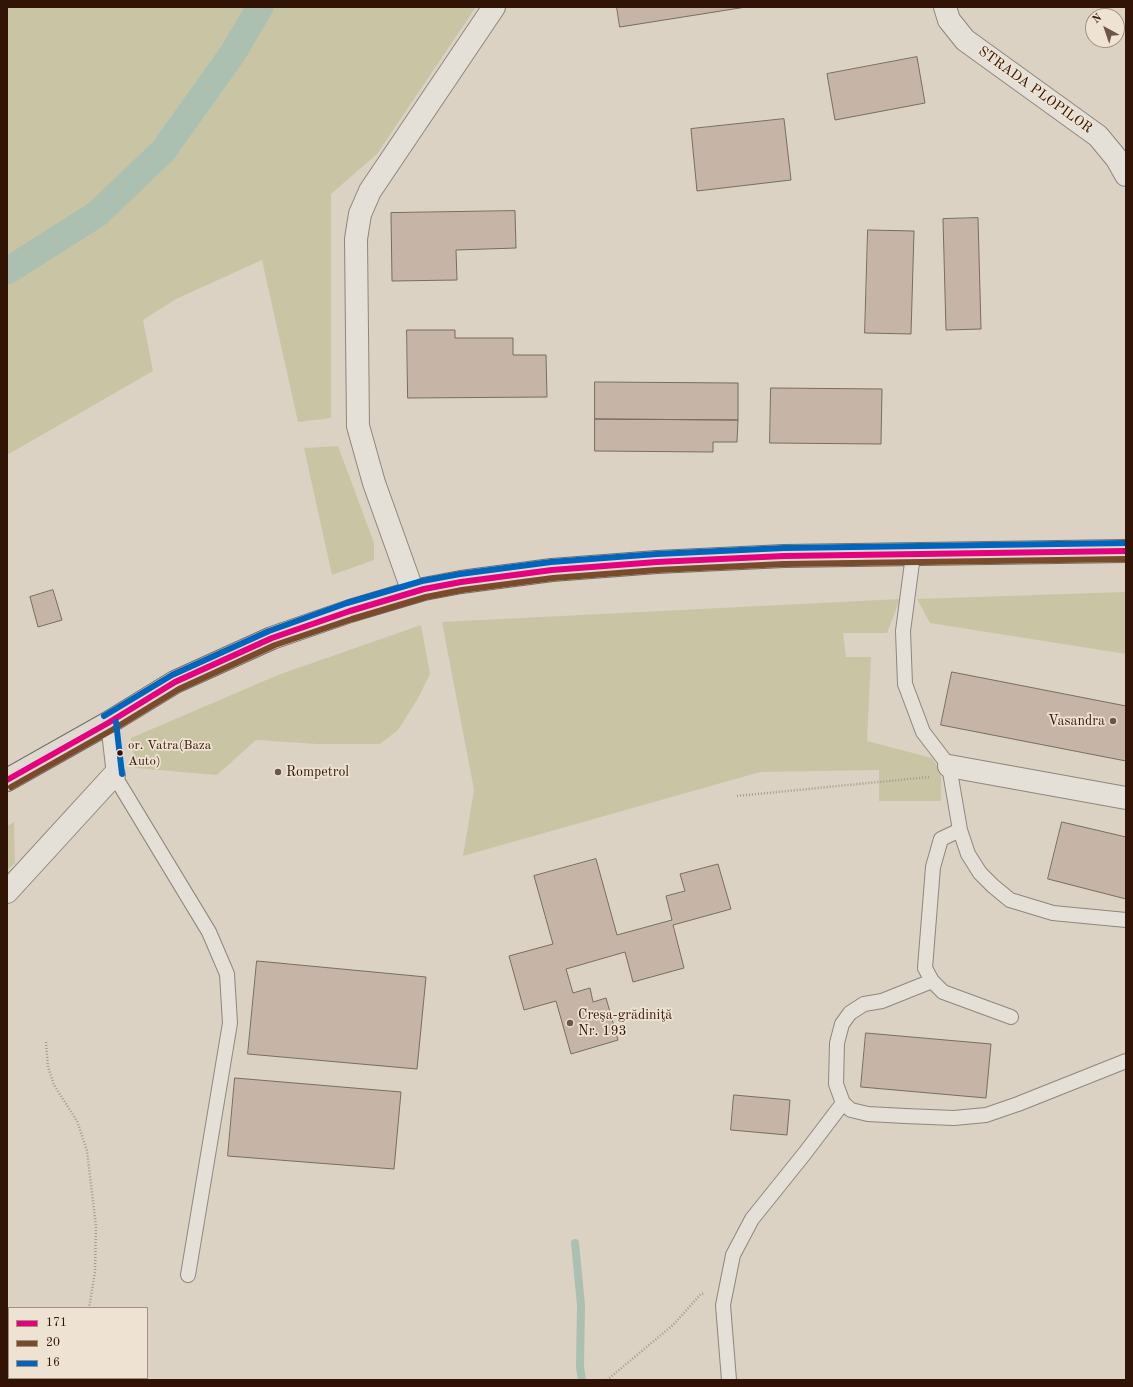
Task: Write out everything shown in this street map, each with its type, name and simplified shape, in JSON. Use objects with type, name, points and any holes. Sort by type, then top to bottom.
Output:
[{"type":"highway","points":[[7,780],[108,723],[176,682],[272,638],[350,611],[424,589],[461,582],[552,570],[657,562],[784,556],[1126,551]]},
{"type":"street","points":[[413,592],[374,483],[358,426],[356,239],[360,214],[370,191],[494,7]]},
{"type":"street","name":"STRADA PLOPILOR","points":[[945,7],[949,20],[965,40],[1098,136],[1117,159],[1126,174]]},
{"type":"street","points":[[950,770],[1126,798]]},
{"type":"street","points":[[7,892],[114,775]]},
{"type":"lane","points":[[913,555],[903,630],[905,684],[923,732],[950,770],[960,830],[968,854],[980,873],[1010,900],[1053,913],[1126,920]]},
{"type":"lane","points":[[108,723],[114,775],[209,932],[227,974],[230,1024],[188,1275]]},
{"type":"lane","points":[[960,830],[941,839],[933,867],[925,968],[932,981],[943,992],[1011,1016]]},
{"type":"lane","points":[[932,981],[882,1001],[864,1004],[850,1013],[842,1024],[837,1043],[836,1084],[843,1103],[851,1110],[868,1114],[954,1118],[986,1115],[1018,1104],[1126,1061]]},
{"type":"lane","points":[[729,1380],[723,1304],[733,1255],[752,1218],[805,1153],[843,1103]]},
{"type":"path","points":[[737,796],[950,770]]},
{"type":"path","points":[[46,1042],[48,1067],[54,1085],[77,1120],[87,1151],[96,1226],[95,1272],[89,1307]]},
{"type":"path","points":[[607,1380],[673,1325],[701,1294],[727,1285]]},
{"type":"shaded area","points":[[7,7],[476,7],[377,154],[331,194],[331,418],[298,422],[262,260],[176,299],[143,320],[153,371],[7,455]]},
{"type":"shaded area","points":[[338,446],[374,543],[374,560],[332,575],[304,448]]},
{"type":"shaded area","points":[[1126,592],[1126,654],[930,623],[917,599]]},
{"type":"shaded area","points":[[900,599],[887,633],[843,633],[846,657],[871,657],[867,741],[932,758],[941,772],[941,801],[879,801],[879,770],[760,772],[463,856],[474,790],[442,622]]},
{"type":"shaded area","points":[[421,625],[430,674],[417,700],[398,730],[380,744],[318,744],[256,740],[217,775],[135,768],[131,738],[278,675]]},
{"type":"shaded area","points":[[14,822],[15,863],[7,870],[7,826]]},
{"type":"building","points":[[617,7],[746,7],[620,27]]},
{"type":"building","points":[[917,57],[925,103],[835,120],[827,74]]},
{"type":"building","points":[[784,119],[791,180],[697,191],[691,129]]},
{"type":"building","points":[[515,211],[516,248],[456,250],[457,280],[392,281],[391,213]]},
{"type":"building","points":[[978,218],[981,329],[946,330],[943,219]]},
{"type":"building","points":[[868,230],[914,231],[911,334],[865,333]]},
{"type":"building","points":[[407,330],[455,330],[455,338],[513,338],[513,355],[546,355],[547,397],[408,398]]},
{"type":"building","points":[[595,382],[738,383],[738,420],[595,419]]},
{"type":"building","points":[[771,388],[882,389],[881,444],[770,443]]},
{"type":"building","points":[[595,419],[738,420],[737,442],[713,442],[713,452],[595,451]]},
{"type":"building","points":[[53,590],[62,620],[38,627],[30,597]]},
{"type":"building","points":[[952,672],[1126,706],[1126,761],[941,725]]},
{"type":"building","points":[[1062,822],[1126,837],[1126,899],[1048,879]]},
{"type":"building","points":[[596,859],[617,935],[672,920],[666,896],[685,891],[680,874],[718,864],[731,909],[673,925],[684,968],[633,982],[625,952],[566,969],[573,993],[590,988],[593,1002],[606,998],[618,1040],[571,1054],[556,1001],[524,1010],[509,956],[553,944],[534,876]]},
{"type":"building","points":[[257,961],[426,977],[417,1069],[248,1054]]},
{"type":"building","points":[[866,1033],[991,1044],[986,1098],[861,1087]]},
{"type":"building","points":[[235,1078],[401,1092],[394,1169],[228,1156]]},
{"type":"building","points":[[734,1095],[790,1100],[787,1135],[731,1130]]},
{"type":"waterway","points":[[7,271],[97,214],[163,151],[233,53],[260,7]]},
{"type":"waterway","points":[[575,1243],[581,1305],[580,1367],[582,1380]]},
{"type":"transit line","name":"16","points":[[104,716],[172,675],[269,631],[347,603],[422,581],[460,574],[551,562],[657,554],[784,548],[1126,543]]},
{"type":"transit line","name":"171","points":[[7,780],[108,723],[175,682],[272,638],[350,611],[424,589],[461,582],[552,570],[657,562],[784,556],[1126,551]]},
{"type":"transit line","name":"20","points":[[11,787],[112,730],[179,689],[275,645],[352,619],[426,597],[462,590],[553,578],[657,570],[784,564],[1126,559]]},
{"type":"transit line","name":"16","points":[[116,722],[122,774]]},
{"type":"place","name":"Vasandra","points":[[1113,721]]},
{"type":"place","name":"or. Vatra(Baza Auto)","points":[[120,753]]},
{"type":"place","name":"Rompetrol","points":[[278,772]]},
{"type":"place","name":"Creşa-grădiniţă Nr. 193","points":[[570,1023]]}]
